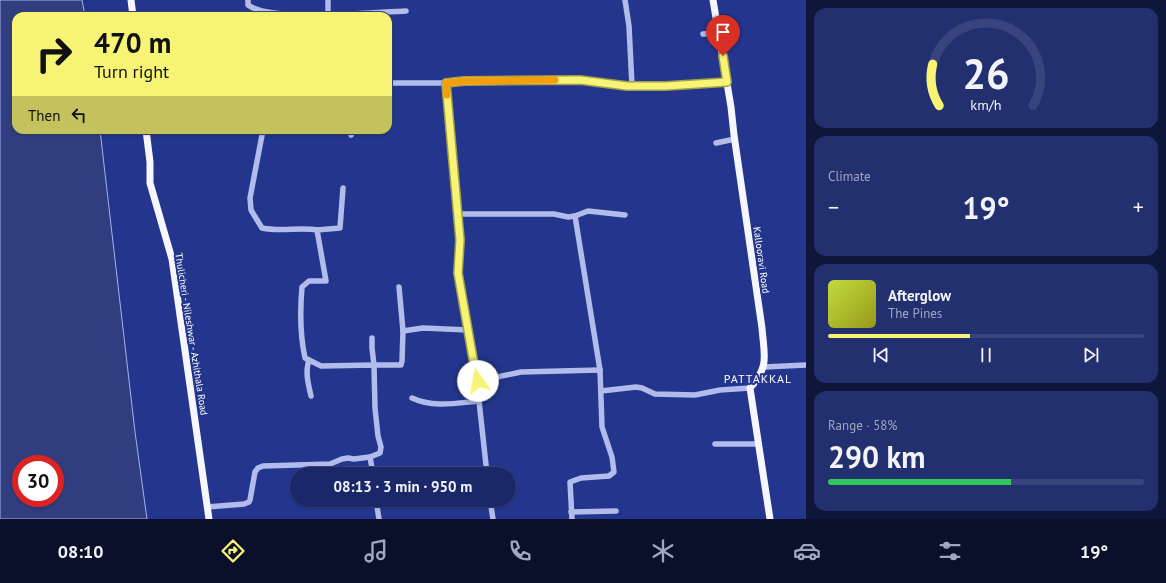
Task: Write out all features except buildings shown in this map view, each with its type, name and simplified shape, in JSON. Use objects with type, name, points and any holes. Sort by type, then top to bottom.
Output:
[{"type":"main road","points":[[130,0],[132,12]]},
{"type":"main road","name":"Kallooravi Road","points":[[713,0],[727,82],[762,328],[765,358],[764,367]]},
{"type":"main road","name":"Thulicheri - Nileshwar - Azhithala Road","points":[[146,134],[150,162],[150,183],[172,259],[209,519]]},
{"type":"main road","points":[[764,367],[750,388],[770,519]]},
{"type":"street","points":[[248,0],[248,5],[265,12]]},
{"type":"street","points":[[328,0],[328,12]]},
{"type":"street","points":[[625,0],[629,26],[632,86]]},
{"type":"street","points":[[380,12],[406,11]]},
{"type":"street","points":[[703,34],[719,33]]},
{"type":"street","points":[[392,83],[580,80],[632,86],[666,86],[727,82]]},
{"type":"street","points":[[446,83],[460,240],[458,273],[478,381],[486,467]]},
{"type":"street","points":[[262,134],[250,198],[251,210],[262,228],[272,230],[317,230],[340,228],[343,188]]},
{"type":"street","points":[[716,143],[735,139]]},
{"type":"street","points":[[457,214],[554,214],[568,217],[588,211],[625,215]]},
{"type":"street","points":[[572,519],[570,482],[581,478],[609,476],[614,472],[612,456],[602,427],[600,370],[575,216]]},
{"type":"street","points":[[317,230],[326,281],[309,281],[302,287],[300,304],[302,344],[305,358],[322,366],[400,365],[402,361],[403,331],[399,286]]},
{"type":"street","points":[[403,331],[423,328],[468,330]]},
{"type":"street","points":[[207,507],[244,504],[249,502],[255,472],[258,468],[263,466],[330,464],[342,459],[370,457],[380,454],[381,447],[378,436],[375,408],[372,338]]},
{"type":"street","points":[[309,360],[307,366],[307,377],[311,396]]},
{"type":"street","points":[[764,367],[806,365]]},
{"type":"street","points":[[478,381],[521,372],[600,370]]},
{"type":"street","points":[[601,391],[636,387],[655,394],[695,395],[720,390],[750,388]]},
{"type":"street","points":[[412,398],[423,403],[440,404],[479,401]]},
{"type":"street","points":[[715,444],[758,444]]},
{"type":"street","points":[[370,457],[372,467]]},
{"type":"street","points":[[377,507],[379,519]]},
{"type":"street","points":[[491,507],[493,519]]},
{"type":"street","points":[[571,512],[616,511]]},
{"type":"water","points":[[0,0],[82,0],[84,12],[12,12],[12,134],[100,134],[135,432],[147,519],[0,519]]},
{"type":"slow traffic","points":[[447,95],[446,83],[464,81],[555,80]]},
{"type":"district","name":"PATTAKKAL","points":[[758,379]]},
{"type":"route","points":[[478,381],[458,273],[460,240],[446,83],[506,80],[580,80],[627,86],[666,86],[727,82],[723,56]]}]
